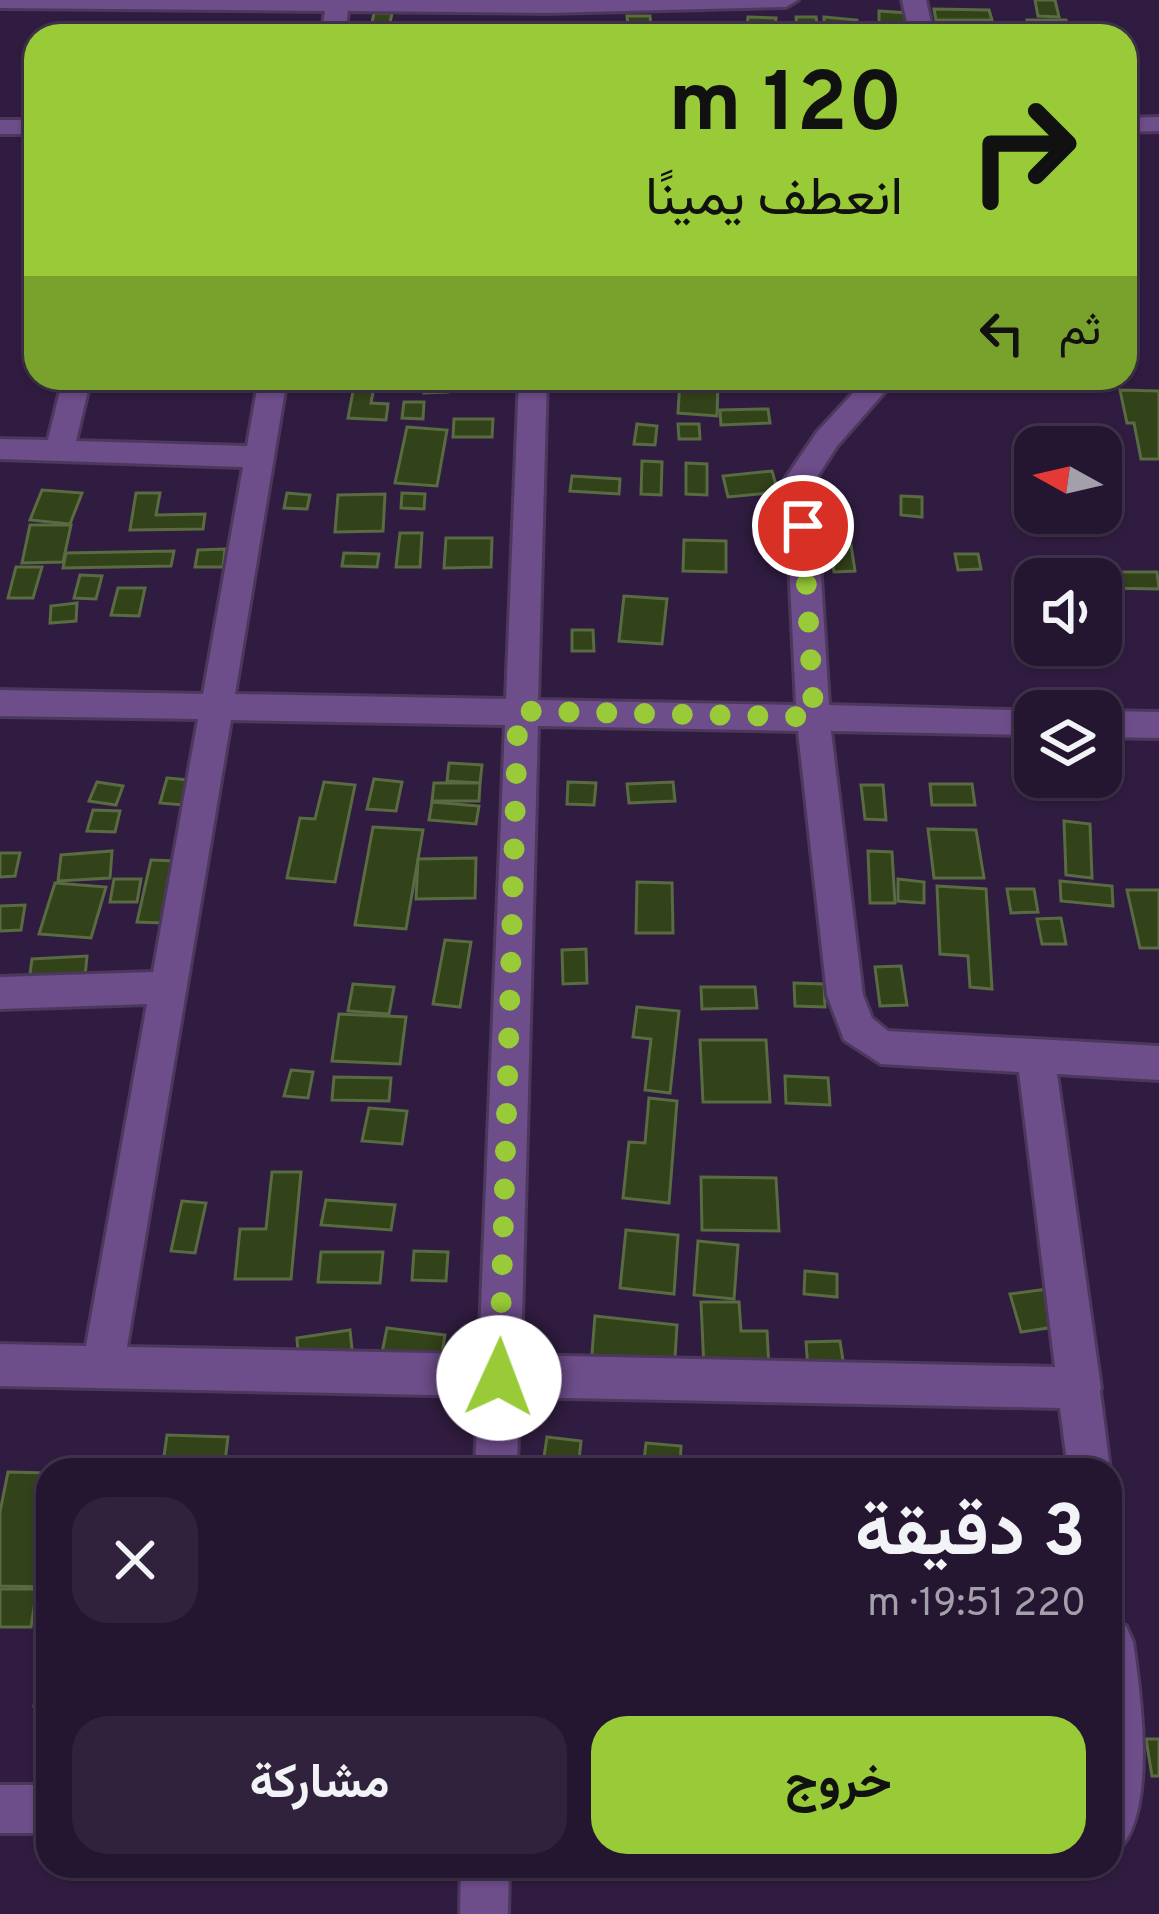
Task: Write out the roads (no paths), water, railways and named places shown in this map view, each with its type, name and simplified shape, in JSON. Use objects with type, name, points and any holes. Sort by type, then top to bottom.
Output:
[{"type":"street","points":[[0,1],[786,0]]},
{"type":"street","points":[[60,449],[74,390]]},
{"type":"street","points":[[104,1364],[271,390]]},
{"type":"street","points":[[496,1458],[518,711],[532,390]]},
{"type":"street","points":[[872,390],[827,439],[800,479],[814,717],[844,995],[857,1028],[881,1047],[1159,1063]]},
{"type":"street","points":[[0,449],[260,457]]},
{"type":"street","points":[[0,703],[1014,722]]},
{"type":"street","points":[[1122,724],[1159,725]]},
{"type":"street","points":[[0,993],[172,987]]},
{"type":"street","points":[[1036,1058],[1088,1458]]},
{"type":"street","points":[[0,1365],[1080,1388]]},
{"type":"street","points":[[1122,1741],[1128,1791],[1122,1812]]},
{"type":"street","points":[[0,1809],[36,1809]]},
{"type":"street","points":[[484,1914],[485,1878]]}]
